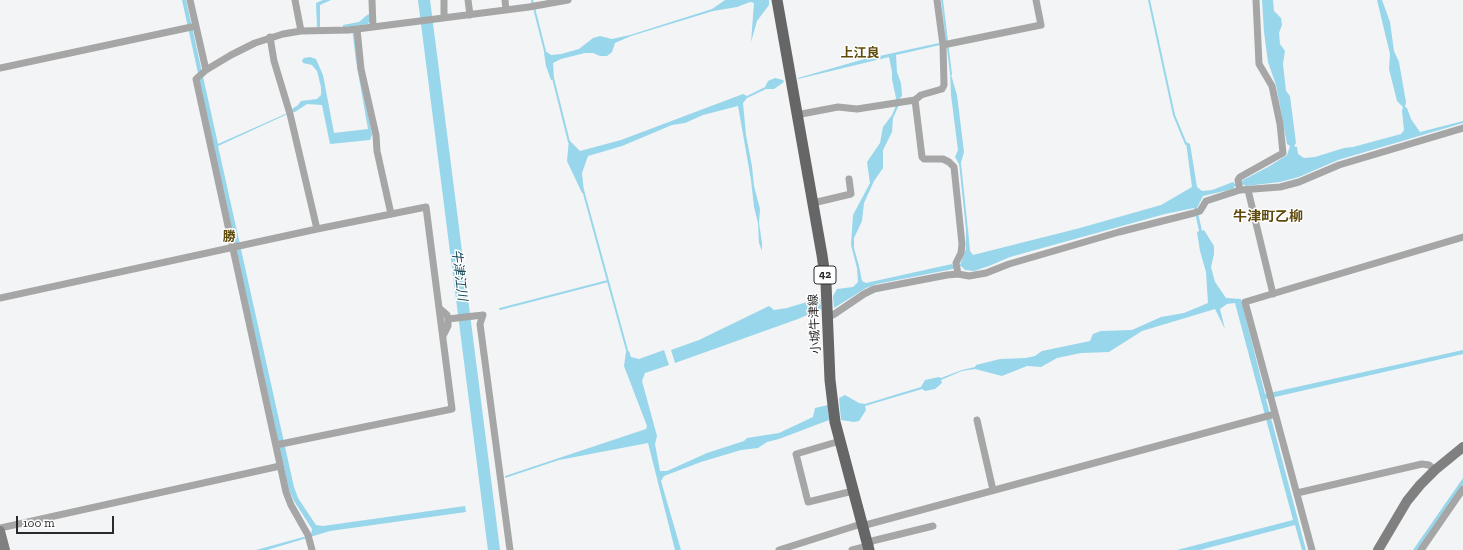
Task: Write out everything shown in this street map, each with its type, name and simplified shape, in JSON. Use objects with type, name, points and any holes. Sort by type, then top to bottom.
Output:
[{"type":"main road","name":"小城牛津線","points":[[776,0],[826,283],[833,404],[852,491],[868,548]]},
{"type":"street","points":[[190,0],[196,26],[203,73]]},
{"type":"street","points":[[295,0],[300,31]]},
{"type":"street","points":[[372,0],[374,27]]},
{"type":"street","points":[[444,0],[444,18]]},
{"type":"street","points":[[468,0],[470,15]]},
{"type":"street","points":[[505,0],[506,10]]},
{"type":"street","points":[[312,550],[309,537],[291,505],[286,492],[196,79],[231,54],[270,37],[300,31],[353,30],[538,6],[568,0]]},
{"type":"street","points":[[796,115],[838,107],[858,109],[898,103],[915,100],[921,95],[942,90],[944,85],[942,45],[937,0]]},
{"type":"street","points":[[942,45],[1041,25],[1036,0]]},
{"type":"street","points":[[1239,186],[1240,177],[1283,153],[1280,124],[1272,86],[1259,64],[1256,0]]},
{"type":"street","points":[[0,68],[196,26]]},
{"type":"street","points":[[353,30],[376,135],[377,151],[391,214]]},
{"type":"street","points":[[270,37],[274,61],[290,112],[317,229]]},
{"type":"street","points":[[828,317],[874,289],[947,275],[957,269],[962,244],[954,167],[943,159],[924,159],[922,157],[915,100]]},
{"type":"street","points":[[957,269],[969,276],[986,273],[1009,264],[1119,232],[1197,212],[1206,201],[1239,186],[1248,190],[1280,187],[1299,182],[1338,165],[1463,128]]},
{"type":"street","points":[[813,203],[851,194],[849,179]]},
{"type":"street","points":[[1248,190],[1273,294]]},
{"type":"street","points":[[0,298],[317,229],[426,207],[452,409],[276,445]]},
{"type":"street","points":[[1312,550],[1245,302],[1463,237]]},
{"type":"street","points":[[439,308],[448,319],[448,326],[443,336]]},
{"type":"street","points":[[448,319],[483,315],[480,324],[510,550]]},
{"type":"street","points":[[779,550],[789,549],[851,527],[862,526],[1275,414]]},
{"type":"street","points":[[977,420],[993,490]]},
{"type":"street","points":[[840,441],[796,454],[808,502],[852,491]]},
{"type":"street","points":[[1378,550],[1407,501],[1435,470],[1463,447]]},
{"type":"street","points":[[1297,493],[1422,464],[1429,465],[1435,470]]},
{"type":"street","points":[[0,528],[280,466]]},
{"type":"street","points":[[1421,550],[1463,489]]},
{"type":"street","points":[[852,550],[868,548],[872,541],[933,526]]},
{"type":"street","points":[[0,531],[5,550]]},
{"type":"water","points":[[182,0],[186,0],[218,144],[292,111],[292,109],[301,101],[317,99],[321,95],[321,87],[317,71],[312,65],[303,63],[302,60],[310,57],[316,59],[323,75],[334,133],[368,129],[356,61],[352,28],[343,27],[343,25],[359,22],[369,14],[370,21],[368,24],[355,26],[358,60],[372,135],[370,140],[330,144],[322,105],[307,104],[295,112],[292,112],[218,146],[294,487],[298,498],[316,525],[323,526],[465,506],[466,512],[330,531],[267,550],[256,550],[311,535],[312,529],[294,501],[289,490]]},
{"type":"water","points":[[323,0],[331,0],[320,5],[320,27],[317,27],[316,3]]},
{"type":"water","points":[[725,0],[769,0],[769,5],[757,21],[751,42],[754,3],[750,2],[737,7],[713,11],[631,36],[615,43],[612,52],[607,56],[585,53],[561,59],[553,63],[554,79],[551,80],[546,66],[544,53],[547,52],[551,55],[561,54],[579,49],[593,38],[600,36],[612,39],[630,35],[712,9]]},
{"type":"water","points":[[1262,0],[1273,0],[1274,11],[1281,18],[1282,25],[1279,33],[1280,44],[1285,51],[1283,64],[1286,91],[1290,96],[1296,143],[1294,146],[1297,147],[1298,154],[1304,158],[1315,157],[1344,148],[1401,134],[1404,130],[1403,107],[1397,101],[1389,69],[1390,54],[1377,0],[1382,0],[1390,22],[1394,51],[1399,62],[1406,102],[1405,107],[1407,108],[1411,119],[1420,132],[1463,121],[1463,123],[1338,160],[1299,177],[1280,182],[1246,186],[1242,184],[1235,186],[1233,189],[1203,196],[1197,208],[1202,231],[1204,230],[1214,246],[1211,267],[1215,282],[1226,298],[1241,299],[1265,394],[1463,350],[1463,354],[1266,399],[1306,550],[1302,550],[1295,525],[1200,550],[1177,550],[1293,520],[1235,303],[1227,304],[1220,309],[1225,329],[1215,309],[1142,331],[1109,352],[1081,353],[1057,358],[1041,367],[1027,366],[1002,376],[975,369],[962,371],[941,380],[942,383],[935,389],[925,391],[922,389],[865,406],[866,410],[859,421],[854,422],[841,420],[839,398],[845,395],[859,403],[865,404],[921,387],[925,380],[939,377],[941,378],[962,370],[975,367],[976,365],[1000,359],[1026,358],[1035,356],[1042,351],[1090,341],[1093,334],[1101,331],[1132,330],[1161,317],[1184,313],[1208,303],[1206,272],[1200,251],[1197,232],[1199,231],[1194,208],[1165,214],[1010,257],[974,271],[965,270],[961,266],[953,269],[877,284],[866,288],[834,308],[833,296],[837,289],[853,287],[858,282],[857,268],[851,245],[853,215],[870,183],[867,162],[880,143],[883,127],[892,115],[897,103],[889,57],[798,78],[861,60],[939,43],[940,45],[896,55],[897,72],[901,83],[902,96],[893,118],[892,132],[883,150],[883,168],[874,181],[864,203],[862,221],[854,238],[854,248],[862,281],[866,283],[952,264],[953,266],[960,265],[966,248],[966,229],[968,229],[970,251],[973,255],[1080,228],[1161,205],[1192,187],[1186,142],[1190,144],[1197,187],[1202,191],[1212,190],[1233,182],[1235,184],[1242,182],[1243,180],[1287,155],[1290,146],[1287,144],[1276,85],[1268,62]]},
{"type":"water","points":[[950,71],[957,95],[964,152],[960,166],[955,157],[958,150],[951,95]]},
{"type":"water","points":[[775,78],[783,80],[784,82],[774,89],[766,89],[747,98],[743,103],[746,135],[754,186],[760,209],[759,223],[762,251],[759,243],[758,223],[754,207],[751,180],[738,106],[703,115],[685,123],[672,125],[622,146],[588,156],[582,173],[584,192],[582,193],[567,161],[569,140],[580,151],[621,140],[743,94],[747,96],[765,87],[768,81]]},
{"type":"water","points":[[820,298],[821,309],[798,319],[675,363],[671,350],[699,340],[769,306],[774,310],[787,308]]},
{"type":"water","points":[[664,350],[669,365],[645,373],[642,381],[657,436],[655,444],[660,471],[667,471],[707,453],[744,441],[747,438],[779,433],[813,417],[815,408],[828,405],[829,420],[767,442],[758,448],[741,450],[701,462],[664,476],[661,481],[681,550],[675,550],[648,443],[559,460],[505,478],[505,476],[646,429],[647,426],[624,366],[626,352],[629,351],[631,357],[639,359]]},
{"type":"water","points":[[1463,478],[1463,484],[1418,550],[1413,550]]},
{"type":"waterway","name":"牛津江川","points":[[424,0],[494,550]]},
{"type":"waterway","points":[[532,0],[546,55]]},
{"type":"waterway","points":[[942,0],[951,74]]},
{"type":"waterway","points":[[1149,0],[1174,115],[1186,144]]},
{"type":"waterway","points":[[553,78],[569,142]]},
{"type":"waterway","points":[[960,163],[967,230]]},
{"type":"waterway","points":[[583,190],[628,354]]},
{"type":"waterway","points":[[500,309],[608,281]]},
{"type":"district","name":"上江良","points":[[860,53]]},
{"type":"district","name":"牛津町乙柳","points":[[1268,217]]},
{"type":"district","name":"勝","points":[[229,237]]}]
